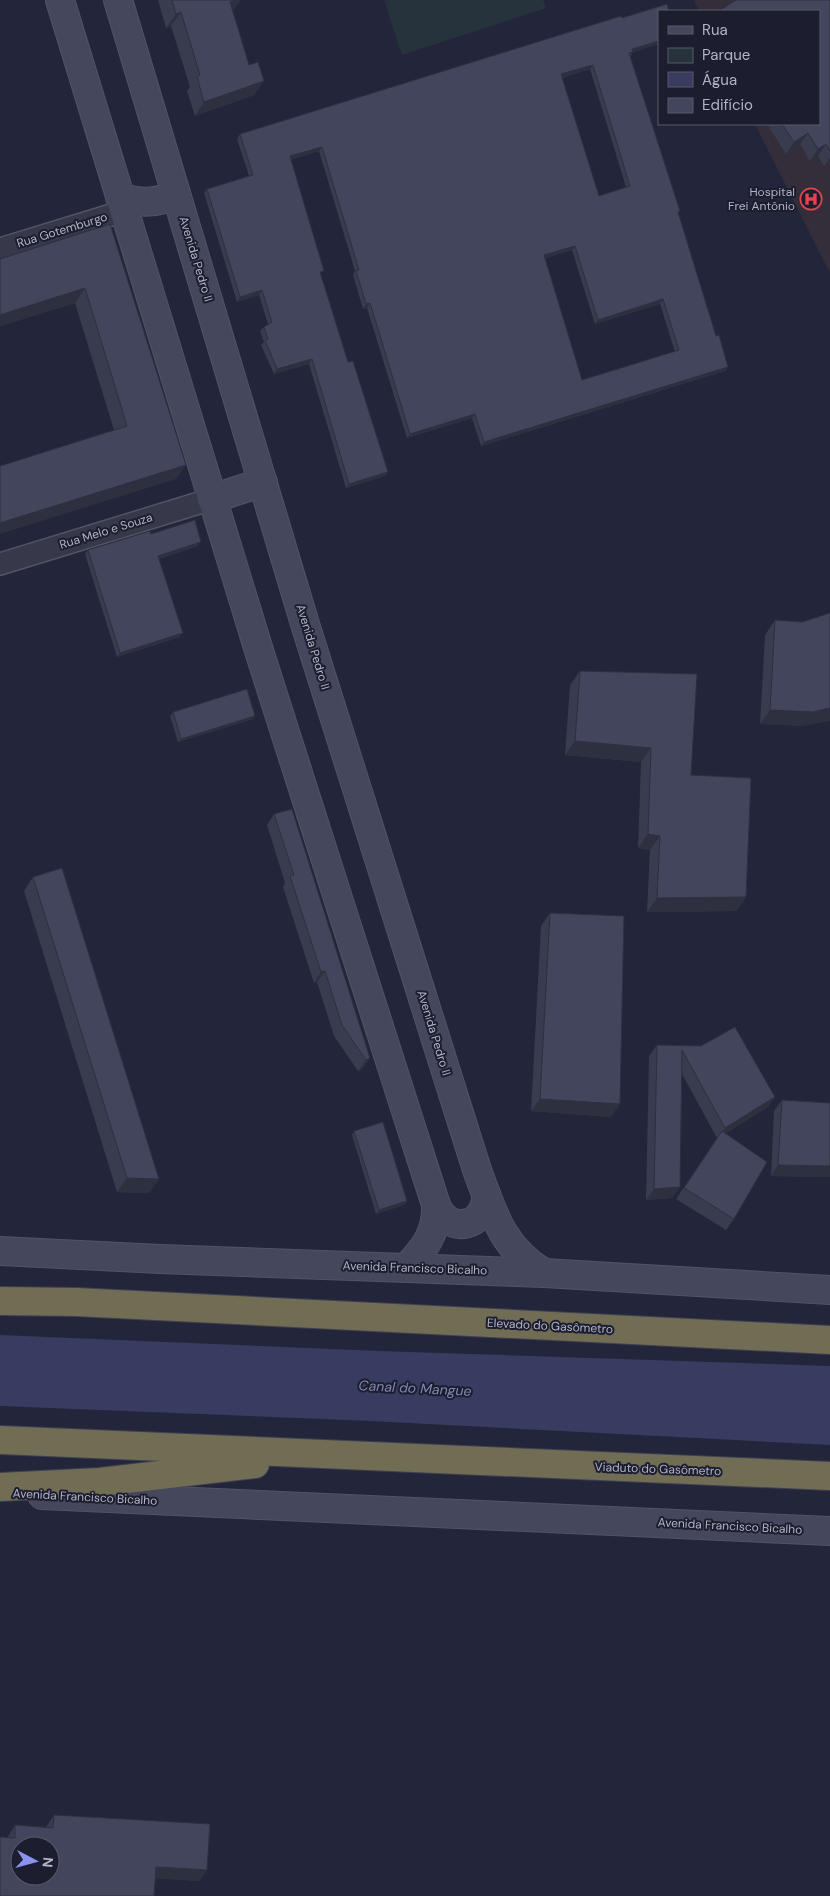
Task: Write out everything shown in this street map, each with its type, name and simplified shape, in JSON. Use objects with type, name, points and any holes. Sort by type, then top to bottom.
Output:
[{"type":"highway","name":"Elevado do Gasômetro","points":[[0,1301],[76,1302],[830,1340]]},
{"type":"highway","points":[[0,1440],[313,1455]]},
{"type":"highway","points":[[0,1487],[100,1482],[234,1468],[313,1455]]},
{"type":"highway","name":"Viaduto do Gasômetro","points":[[313,1455],[830,1476]]},
{"type":"street","points":[[60,0],[212,499],[436,1205],[444,1218],[456,1224],[463,1224],[480,1216],[485,1207],[486,1194]]},
{"type":"street","name":"Avenida Pedro II","points":[[118,0],[308,633],[486,1194],[509,1244],[526,1262],[544,1273]]},
{"type":"street","points":[[122,204],[152,202],[176,195]]},
{"type":"street","name":"Rua Gotemburgo","points":[[0,249],[122,204]]},
{"type":"street","points":[[212,499],[263,482]]},
{"type":"street","name":"Rua Melo e Souza","points":[[0,564],[212,499]]},
{"type":"street","points":[[406,1268],[431,1238],[435,1222],[436,1205]]},
{"type":"street","name":"Avenida Francisco Bicalho","points":[[0,1250],[160,1259],[544,1273],[830,1290]]},
{"type":"street","name":"Avenida Francisco Bicalho","points":[[0,1493],[830,1531]]},
{"type":"shaded area","name":"Hospital Frei Antônio","points":[[694,0],[830,0],[830,273],[756,125],[820,125],[820,10],[699,10]]},
{"type":"green space","points":[[384,0],[543,0],[546,8],[402,55]]},
{"type":"water","name":"Canal do Mangue","points":[[0,1335],[379,1351],[830,1366],[830,1445],[371,1421],[0,1406]]},
{"type":"building","points":[[172,0],[235,0],[230,2],[249,65],[258,62],[264,81],[204,102],[197,77],[200,75],[181,12],[176,14]]},
{"type":"building","points":[[736,0],[830,0],[830,151],[826,144],[818,149],[808,133],[794,142],[783,125],[820,125],[820,10],[721,10]]},
{"type":"building","points":[[667,4],[669,10],[658,10],[658,41],[632,49],[633,52],[629,53],[680,211],[678,212],[716,336],[719,335],[728,367],[484,442],[475,414],[410,434],[370,303],[366,304],[356,271],[359,270],[322,147],[290,156],[324,271],[320,272],[348,362],[353,361],[388,472],[349,484],[312,359],[277,369],[265,340],[268,339],[264,327],[272,322],[262,290],[240,297],[207,189],[253,175],[240,134],[621,16],[622,18]],"holes":[[[593,65],[630,186],[599,196],[561,74]],[[575,246],[598,320],[663,299],[679,350],[582,380],[544,255]]]},
{"type":"building","points":[[110,224],[186,465],[0,523],[0,466],[127,426],[85,288],[0,315],[0,259]]},
{"type":"building","points":[[195,520],[201,542],[158,556],[183,633],[120,653],[88,550],[150,531],[151,534]]},
{"type":"building","points":[[830,613],[830,708],[813,712],[770,710],[775,620],[802,622]]},
{"type":"building","points":[[580,671],[697,674],[691,775],[751,778],[746,897],[657,898],[660,836],[648,834],[651,748],[575,741]]},
{"type":"building","points":[[247,689],[255,716],[181,739],[173,712]]},
{"type":"building","points":[[292,809],[370,1058],[366,1060],[342,1025],[325,971],[321,972],[290,876],[294,875],[274,814]]},
{"type":"building","points":[[62,868],[159,1179],[127,1178],[33,877]]},
{"type":"building","points":[[550,913],[624,916],[620,1104],[540,1099]]},
{"type":"building","points":[[735,1027],[775,1097],[725,1128],[682,1050],[680,1187],[654,1189],[657,1045],[701,1046]]},
{"type":"building","points":[[782,1100],[830,1103],[830,1166],[778,1165]]},
{"type":"building","points":[[383,1122],[407,1201],[379,1210],[354,1131]]},
{"type":"building","points":[[722,1131],[767,1162],[734,1219],[684,1188]]},
{"type":"building","points":[[54,1815],[210,1824],[207,1870],[156,1867],[154,1896],[0,1896],[0,1837],[10,1838],[10,1886],[60,1886],[60,1836],[15,1836],[15,1825],[53,1828]]},
{"type":"place","name":"Hospital Frei Antônio","points":[[811,199]]}]
